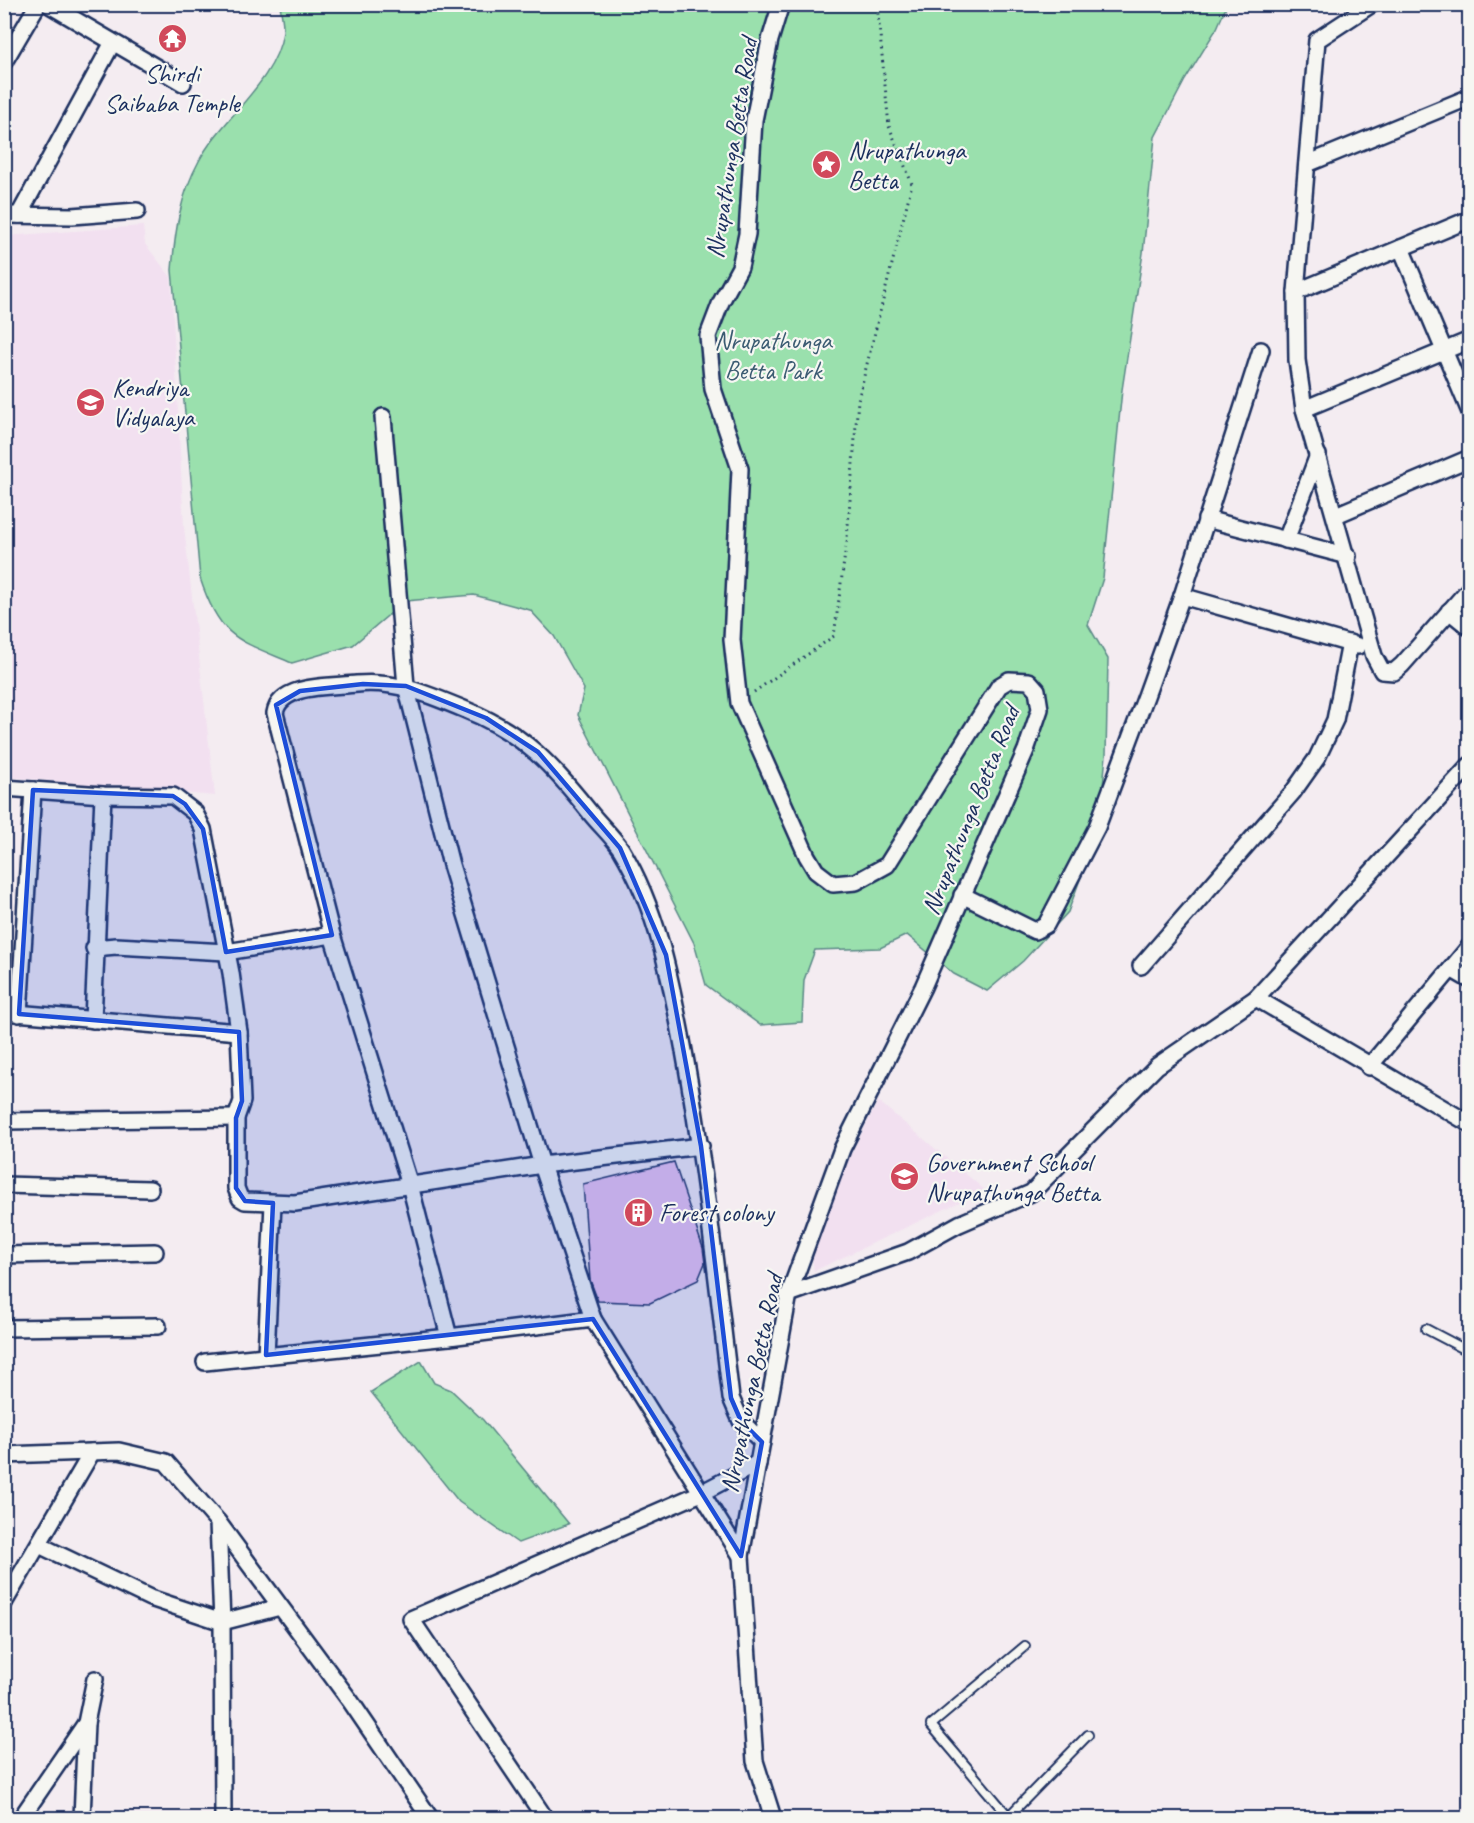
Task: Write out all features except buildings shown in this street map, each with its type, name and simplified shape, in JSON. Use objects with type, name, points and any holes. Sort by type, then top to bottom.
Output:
[{"type":"street","points":[[4,62],[38,4]]},
{"type":"street","points":[[48,4],[112,44],[183,83]]},
{"type":"street","name":"Nrupathunga Betta Road","points":[[773,1818],[755,1761],[741,1556],[789,1294],[842,1149],[923,987],[1013,783],[1040,708],[1037,690],[1029,681],[1009,680],[999,686],[887,865],[856,882],[833,885],[816,871],[807,856],[739,703],[732,640],[740,469],[713,389],[708,336],[721,302],[740,267],[747,234],[754,120],[770,40],[781,4]]},
{"type":"street","points":[[1372,4],[1317,40],[1296,292],[1297,360],[1304,409],[1348,556],[1372,650],[1382,671],[1394,672],[1470,588]]},
{"type":"street","points":[[112,44],[12,215],[72,216],[137,211]]},
{"type":"street","points":[[1307,164],[1470,97]]},
{"type":"street","points":[[1296,292],[1470,219]]},
{"type":"street","points":[[1401,248],[1470,412]]},
{"type":"street","points":[[1304,409],[1470,340]]},
{"type":"street","points":[[962,895],[1035,931],[1046,926],[1097,827],[1182,596],[1261,350]]},
{"type":"street","points":[[383,417],[406,686],[451,865],[542,1165],[592,1319],[741,1556]]},
{"type":"street","points":[[1286,540],[1318,455]]},
{"type":"street","points":[[1336,515],[1470,458]]},
{"type":"street","points":[[1206,519],[1348,556]]},
{"type":"street","points":[[1182,596],[1372,650]]},
{"type":"street","points":[[1449,611],[1470,628]]},
{"type":"street","points":[[1141,966],[1293,792],[1317,758],[1335,720],[1350,643]]},
{"type":"street","points":[[448,1337],[410,1185],[332,935],[275,713],[276,705],[282,698],[300,691],[363,684],[406,686],[486,718],[514,733],[538,752],[567,783],[620,848],[637,881],[666,955],[701,1146],[731,1398],[741,1421],[762,1442]]},
{"type":"street","points":[[789,1294],[908,1252],[959,1224],[1031,1193],[1157,1066],[1256,998],[1470,765]]},
{"type":"street","points":[[4,788],[103,795],[173,796],[195,813],[202,830],[239,1032],[242,1101],[236,1118],[237,1193],[244,1201],[295,1203],[542,1165],[701,1146]]},
{"type":"street","points":[[33,789],[12,1013],[239,1032]]},
{"type":"street","points":[[93,1020],[94,948],[103,795]]},
{"type":"street","points":[[94,948],[116,946],[226,952],[332,935]]},
{"type":"street","points":[[1369,1067],[1470,946]]},
{"type":"street","points":[[1450,969],[1470,980]]},
{"type":"street","points":[[1256,998],[1369,1067],[1470,1124]]},
{"type":"street","points":[[4,1120],[236,1118]]},
{"type":"street","points":[[4,1185],[150,1189]]},
{"type":"street","points":[[266,1355],[273,1203]]},
{"type":"street","points":[[4,1255],[155,1252]]},
{"type":"street","points":[[205,1362],[448,1337],[592,1319]]},
{"type":"street","points":[[4,1328],[158,1326]]},
{"type":"street","points":[[4,1455],[119,1451],[166,1462],[218,1522],[351,1702],[430,1818]]},
{"type":"street","points":[[4,1603],[92,1452]]},
{"type":"street","points":[[545,1818],[411,1619],[702,1493],[758,1462]]},
{"type":"street","points":[[218,1522],[222,1622],[223,1818]]},
{"type":"street","points":[[39,1545],[150,1598],[222,1622],[280,1606]]},
{"type":"street","points":[[82,1818],[86,1723],[94,1678]]},
{"type":"street","points":[[21,1818],[86,1723]]},
{"type":"lane","points":[[1426,1329],[1470,1352]]},
{"type":"lane","points":[[1025,1647],[931,1725],[1008,1818],[1088,1735]]},
{"type":"path","points":[[739,703],[834,636],[847,538],[858,400],[912,184],[889,126],[877,4]]},
{"type":"highlighted area","points":[[363,684],[406,686],[486,718],[538,752],[620,848],[666,955],[701,1146],[731,1398],[741,1421],[762,1442],[741,1556],[593,1319],[266,1355],[273,1203],[245,1201],[236,1188],[236,1118],[242,1101],[239,1032],[19,1014],[33,790],[173,796],[185,804],[203,829],[226,952],[332,935],[276,705],[300,691]]},
{"type":"shaded area","name":"Kendriya Vidyalaya","points":[[143,226],[145,244],[171,277],[184,527],[215,796],[5,777],[5,236]]},
{"type":"shaded area","name":"Government School Nrupathunga Betta","points":[[878,1101],[985,1190],[814,1271],[811,1250],[846,1164]]},
{"type":"green space","name":"Nrupathunga Betta Park","points":[[280,5],[1227,5],[1217,28],[1185,80],[1155,137],[1143,253],[1122,390],[1103,578],[1088,625],[1108,659],[1106,755],[1099,828],[1068,912],[1023,961],[987,991],[954,974],[907,935],[880,948],[815,950],[804,980],[802,1022],[760,1025],[706,985],[694,943],[578,715],[584,689],[554,636],[530,610],[474,595],[405,601],[353,645],[292,663],[258,649],[233,635],[215,614],[200,578],[172,270],[173,256],[183,201],[199,161],[220,130],[259,84],[278,50],[283,32]]},
{"type":"green space","points":[[421,1361],[434,1383],[451,1390],[483,1420],[569,1524],[518,1543],[459,1502],[371,1392]]},
{"type":"place","name":"Shirdi Saibaba Temple","points":[[172,39]]},
{"type":"place","name":"Nrupathunga Betta","points":[[827,165]]},
{"type":"place","name":"Kendriya Vidyalaya","points":[[91,402]]},
{"type":"place","name":"Government School Nrupathunga Betta","points":[[905,1177]]},
{"type":"place","name":"Forest colony","points":[[638,1212]]}]
